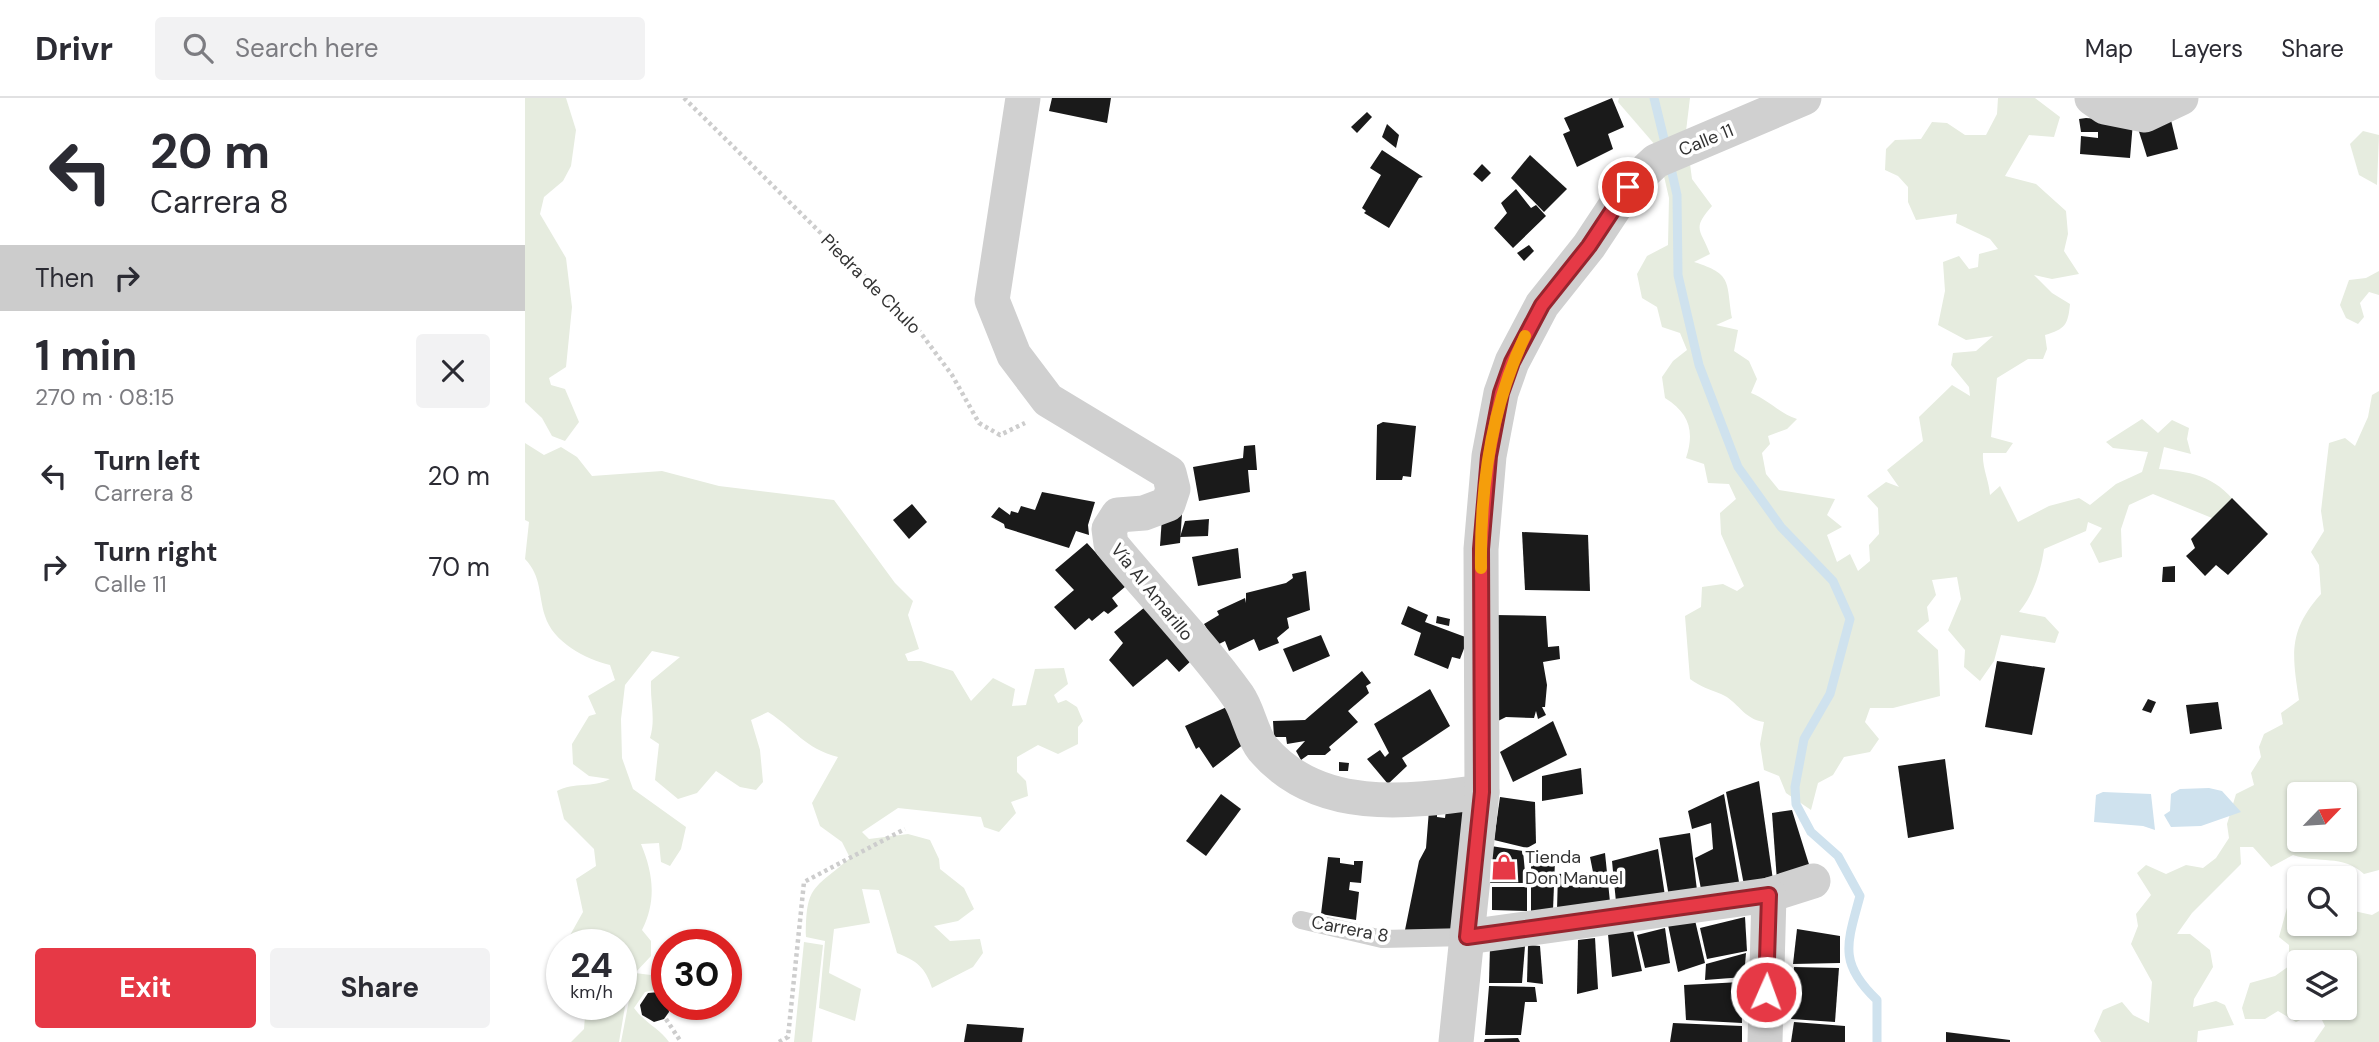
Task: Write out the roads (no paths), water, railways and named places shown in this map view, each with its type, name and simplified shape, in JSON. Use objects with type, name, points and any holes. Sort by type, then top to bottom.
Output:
[{"type":"street","name":"Vía Al Amarillo","points":[[1023,98],[992,300],[1014,355],[1048,400],[1170,473],[1173,489],[1168,504],[1144,513],[1118,515],[1109,529],[1111,544],[1239,698],[1262,747],[1293,777],[1357,800],[1411,801],[1482,792]]},
{"type":"street","name":"Calle 11","points":[[1456,1042],[1482,792],[1481,549],[1489,456],[1501,393],[1512,362],[1542,305],[1589,246],[1628,187],[1656,161],[1804,98]]},
{"type":"street","points":[[2092,98],[2105,107],[2145,115],[2181,98]]},
{"type":"street","name":"Carrera 8","points":[[1467,937],[1769,895],[1813,881]]},
{"type":"street","points":[[1765,1042],[1769,895]]},
{"type":"lane","name":"Carrera 8","points":[[1301,920],[1382,939],[1467,937]]},
{"type":"water","points":[[2209,788],[2222,791],[2241,812],[2201,826],[2171,827],[2164,815],[2170,811],[2171,794],[2180,789]]},
{"type":"water","points":[[2103,792],[2151,794],[2155,830],[2143,826],[2094,822],[2096,795]]},
{"type":"waterway","points":[[1654,98],[1666,147]]},
{"type":"waterway","points":[[1670,164],[1677,195],[1678,275],[1699,365],[1738,467],[1781,527],[1833,581],[1850,619],[1830,694],[1804,739],[1795,787],[1796,804],[1811,832],[1838,856],[1860,896],[1849,940],[1849,952],[1856,975],[1877,1000],[1877,1042]]},
{"type":"place","name":"Tienda Don Manuel","points":[[1504,867]]}]
